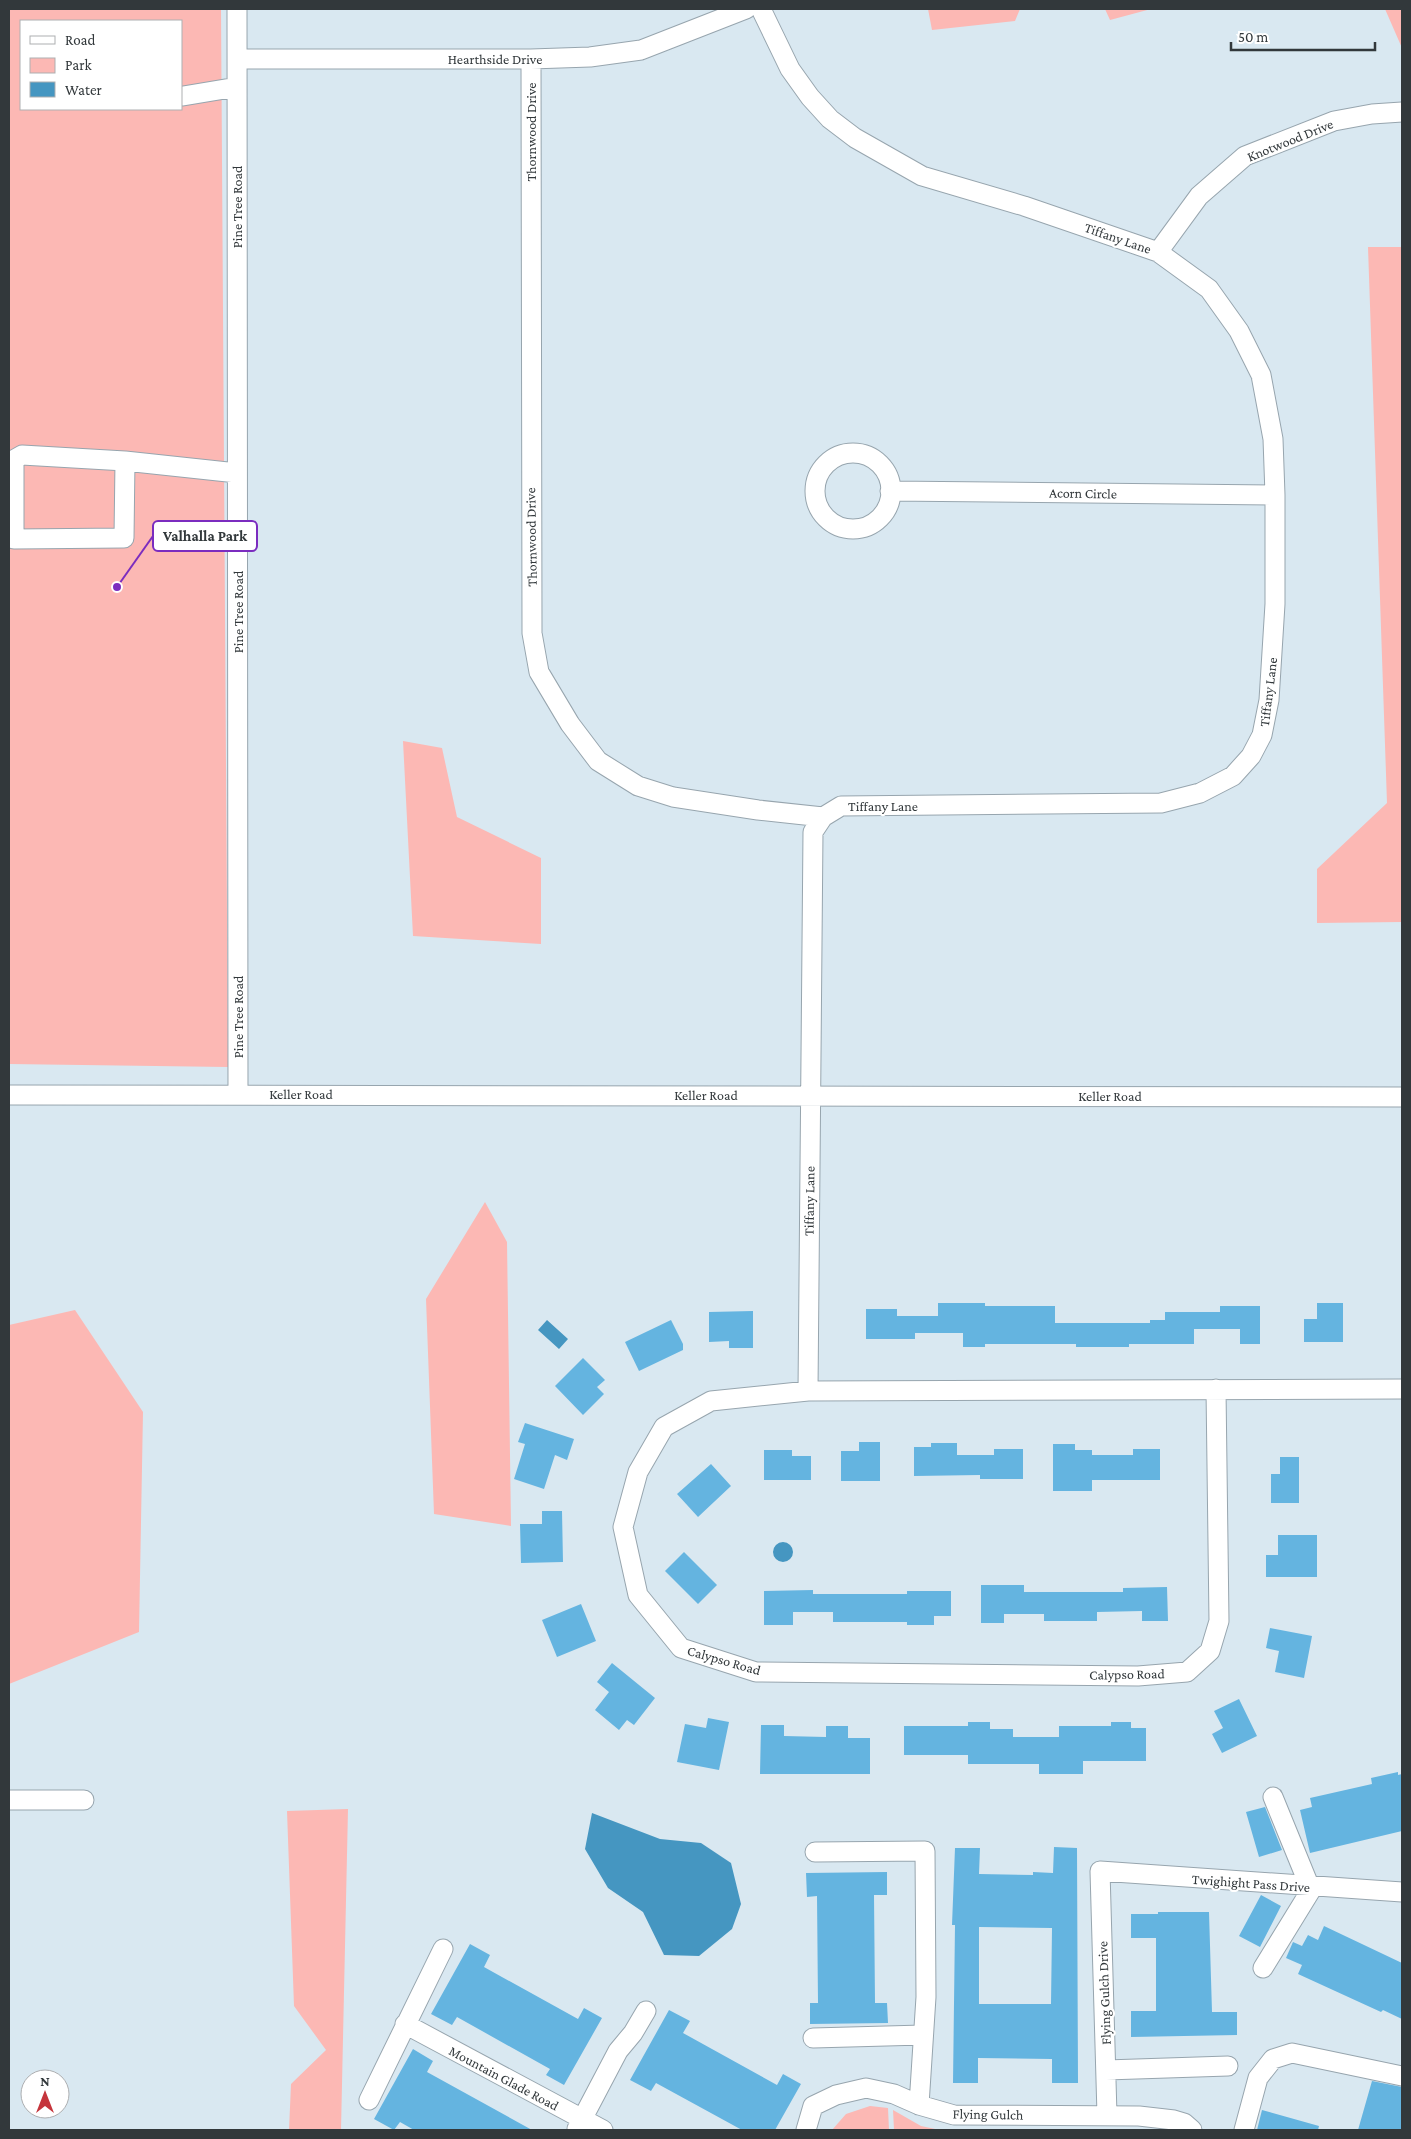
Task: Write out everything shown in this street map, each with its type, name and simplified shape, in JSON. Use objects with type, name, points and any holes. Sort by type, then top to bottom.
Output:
[{"type":"street","name":"Pine Tree Road","points":[[238,9],[238,1094]]},
{"type":"street","name":"Hearthside Drive","points":[[237,59],[531,59],[590,57],[641,50],[746,9]]},
{"type":"street","name":"Tiffany Lane","points":[[761,9],[790,68],[810,97],[830,118],[855,138],[922,176],[1024,206],[1158,252],[1209,289],[1239,331],[1261,375],[1273,439],[1275,495],[1275,604],[1269,700],[1262,735],[1251,756],[1233,776],[1200,793],[1161,803],[841,806],[823,817],[814,832],[812,849],[808,1391]]},
{"type":"street","name":"Thornwood Drive","points":[[531,59],[532,633],[539,672],[570,724],[598,761],[638,786],[673,797],[823,817]]},
{"type":"street","points":[[182,96],[237,87]]},
{"type":"street","name":"Knotwood Drive","points":[[1158,252],[1199,196],[1245,156],[1334,121],[1372,114],[1402,112]]},
{"type":"street","points":[[849,453],[863,454],[876,460],[883,467],[890,481],[890,491],[887,509],[879,519],[864,528],[851,529],[826,519],[818,506],[815,484],[820,470],[827,462],[849,453]]},
{"type":"street","points":[[125,461],[124,538],[14,539],[13,477],[16,459],[29,454],[125,461],[238,473]]},
{"type":"street","name":"Acorn Circle","points":[[890,491],[1275,495]]},
{"type":"street","name":"Keller Road","points":[[9,1095],[1402,1097]]},
{"type":"street","name":"Calypso Road","points":[[1216,1389],[1219,1621],[1210,1651],[1187,1672],[1138,1676],[756,1672],[681,1648],[638,1595],[623,1527],[638,1472],[664,1428],[711,1401],[808,1391],[1216,1389],[1402,1389]]},
{"type":"street","points":[[1263,1968],[1311,1886],[1273,1797]]},
{"type":"street","points":[[9,1800],[84,1800]]},
{"type":"street","points":[[815,1852],[925,1851],[926,1997],[919,2104]]},
{"type":"street","name":"Twighight Pass Drive","points":[[1100,1872],[1402,1892]]},
{"type":"street","name":"Flying Gulch Drive","points":[[1100,1872],[1107,2115]]},
{"type":"street","points":[[369,2100],[443,1949]]},
{"type":"street","points":[[580,2125],[618,2051],[633,2033],[646,2011]]},
{"type":"street","name":"Mountain Glade Road","points":[[406,2024],[580,2125],[603,2130]]},
{"type":"street","points":[[813,2038],[923,2035]]},
{"type":"street","points":[[1244,2130],[1258,2078],[1273,2059],[1292,2053],[1402,2076]]},
{"type":"street","points":[[1106,2070],[1228,2066]]},
{"type":"street","name":"Flying Gulch","points":[[806,2130],[814,2106],[836,2095],[866,2088],[894,2094],[954,2115],[1107,2115],[1174,2120],[1184,2123],[1192,2130]]},
{"type":"green space","points":[[9,9],[221,9],[228,1067],[9,1064]]},
{"type":"green space","points":[[928,9],[1020,9],[1015,21],[932,30]]},
{"type":"green space","points":[[1105,9],[1151,9],[1110,20]]},
{"type":"green space","points":[[1385,9],[1402,9],[1402,48]]},
{"type":"green space","points":[[1368,247],[1402,247],[1402,922],[1317,923],[1317,869],[1387,803]]},
{"type":"green space","points":[[403,741],[442,748],[457,817],[541,858],[541,944],[413,936]]},
{"type":"green space","points":[[485,1202],[507,1242],[511,1526],[434,1514],[426,1299]]},
{"type":"green space","points":[[75,1310],[143,1412],[139,1632],[9,1684],[9,1325]]},
{"type":"green space","points":[[348,1809],[341,2130],[289,2130],[291,2084],[326,2050],[294,2006],[287,1811]]},
{"type":"green space","points":[[870,2106],[888,2108],[889,2130],[832,2130],[846,2114]]},
{"type":"green space","points":[[893,2110],[921,2126],[940,2130],[894,2130]]},
{"type":"water","points":[[547,1320],[568,1339],[559,1349],[538,1330]]},
{"type":"water","points":[[779,1542],[787,1542],[793,1548],[793,1556],[787,1562],[779,1562],[773,1556],[773,1548]]},
{"type":"water","points":[[592,1813],[660,1839],[701,1843],[731,1863],[741,1904],[732,1929],[699,1956],[664,1955],[643,1912],[608,1888],[585,1849]]},
{"type":"building","points":[[938,1303],[985,1303],[985,1306],[1055,1306],[1055,1323],[1150,1323],[1150,1320],[1165,1320],[1165,1312],[1220,1312],[1220,1306],[1260,1306],[1260,1344],[1240,1344],[1240,1329],[1194,1329],[1194,1344],[1129,1344],[1129,1347],[1076,1347],[1076,1344],[985,1344],[985,1347],[963,1347],[963,1333],[915,1333],[915,1339],[866,1339],[866,1309],[897,1309],[897,1316],[938,1316]]},
{"type":"building","points":[[1317,1303],[1343,1303],[1343,1342],[1304,1342],[1304,1319],[1317,1319]]},
{"type":"building","points":[[753,1311],[753,1348],[729,1348],[729,1341],[709,1342],[709,1312]]},
{"type":"building","points":[[671,1320],[683,1344],[683,1350],[639,1371],[625,1342]]},
{"type":"building","points":[[583,1358],[605,1380],[597,1387],[604,1394],[583,1415],[555,1386]]},
{"type":"building","points":[[525,1423],[574,1439],[567,1460],[555,1455],[544,1489],[514,1479],[525,1444],[518,1442]]},
{"type":"building","points":[[859,1442],[880,1442],[880,1481],[841,1481],[841,1451],[859,1451]]},
{"type":"building","points":[[931,1443],[957,1443],[957,1455],[994,1455],[994,1449],[1023,1449],[1023,1479],[980,1479],[980,1475],[914,1476],[914,1447],[931,1447]]},
{"type":"building","points":[[1053,1444],[1075,1444],[1075,1450],[1092,1450],[1092,1455],[1133,1455],[1133,1449],[1160,1449],[1160,1480],[1092,1480],[1092,1491],[1053,1491]]},
{"type":"building","points":[[764,1450],[792,1450],[792,1456],[811,1456],[811,1480],[764,1480]]},
{"type":"building","points":[[1280,1457],[1299,1457],[1299,1503],[1271,1503],[1271,1474],[1280,1474]]},
{"type":"building","points":[[711,1464],[731,1486],[698,1517],[677,1494]]},
{"type":"building","points":[[542,1511],[562,1511],[563,1562],[521,1563],[520,1524],[542,1524]]},
{"type":"building","points":[[1278,1535],[1317,1535],[1317,1577],[1266,1577],[1266,1555],[1278,1555]]},
{"type":"building","points":[[684,1552],[717,1585],[698,1604],[665,1571]]},
{"type":"building","points":[[981,1585],[1024,1585],[1024,1592],[1123,1592],[1123,1588],[1167,1587],[1168,1621],[1142,1621],[1142,1611],[1097,1612],[1097,1621],[1044,1621],[1044,1614],[1004,1614],[1004,1623],[981,1623]]},
{"type":"building","points":[[813,1590],[813,1594],[907,1594],[907,1591],[951,1591],[951,1616],[934,1616],[934,1625],[907,1625],[907,1622],[833,1622],[833,1612],[793,1612],[793,1625],[764,1625],[764,1591]]},
{"type":"building","points":[[581,1604],[596,1641],[557,1657],[542,1620]]},
{"type":"building","points":[[1270,1628],[1312,1636],[1304,1678],[1275,1672],[1279,1651],[1266,1648]]},
{"type":"building","points":[[612,1663],[655,1698],[634,1725],[627,1720],[619,1730],[595,1710],[609,1692],[597,1682]]},
{"type":"building","points":[[1239,1699],[1257,1736],[1222,1753],[1212,1734],[1223,1728],[1214,1711]]},
{"type":"building","points":[[708,1718],[729,1722],[719,1770],[677,1762],[685,1724],[706,1728]]},
{"type":"building","points":[[968,1722],[990,1722],[990,1729],[1013,1729],[1013,1737],[1059,1737],[1059,1726],[1111,1726],[1111,1722],[1131,1722],[1131,1728],[1146,1728],[1146,1761],[1083,1761],[1083,1774],[1039,1774],[1039,1764],[968,1764],[968,1755],[904,1755],[904,1726],[968,1726]]},
{"type":"building","points":[[761,1725],[784,1725],[784,1736],[826,1737],[826,1726],[848,1726],[848,1738],[870,1738],[870,1774],[760,1774]]},
{"type":"building","points":[[1398,1772],[1398,1775],[1402,1774],[1402,1831],[1310,1853],[1300,1810],[1312,1807],[1310,1798],[1372,1784],[1371,1778]]},
{"type":"building","points":[[1265,1807],[1282,1850],[1259,1857],[1246,1812]]},
{"type":"building","points":[[1054,1847],[1077,1848],[1078,2083],[1052,2083],[1052,2059],[978,2058],[978,2083],[953,2083],[955,1925],[952,1925],[955,1848],[980,1848],[979,1874],[1033,1875],[1033,1872],[1053,1873]],"holes":[[[979,1927],[1052,1928],[1051,2004],[979,2004]]]},
{"type":"building","points":[[887,1872],[887,1895],[874,1895],[875,2003],[887,2003],[888,2023],[810,2024],[810,2003],[818,2003],[817,1896],[807,1897],[806,1873]]},
{"type":"building","points":[[1261,1895],[1281,1906],[1260,1947],[1239,1936]]},
{"type":"building","points":[[1158,1912],[1209,1912],[1212,2012],[1237,2012],[1237,2035],[1131,2037],[1131,2011],[1156,2011],[1156,1938],[1131,1938],[1131,1914],[1158,1914]]},
{"type":"building","points":[[1324,1926],[1402,1963],[1402,2019],[1383,2010],[1381,2012],[1298,1974],[1302,1965],[1286,1958],[1293,1942],[1302,1946],[1308,1935],[1318,1940]]},
{"type":"building","points":[[470,1944],[490,1955],[484,1967],[578,2019],[584,2008],[602,2018],[564,2085],[546,2075],[550,2069],[457,2017],[452,2025],[431,2014]]},
{"type":"building","points":[[669,2010],[690,2021],[683,2033],[777,2085],[783,2074],[801,2084],[775,2130],[742,2130],[656,2083],[651,2091],[630,2080]]},
{"type":"building","points":[[413,2049],[433,2061],[427,2072],[532,2130],[414,2130],[400,2122],[394,2130],[374,2119]]},
{"type":"building","points":[[1372,2081],[1402,2087],[1402,2130],[1358,2130]]},
{"type":"building","points":[[1262,2110],[1319,2126],[1318,2130],[1257,2130]]},
{"type":"place","name":"Valhalla Park","points":[[117,587]]}]
